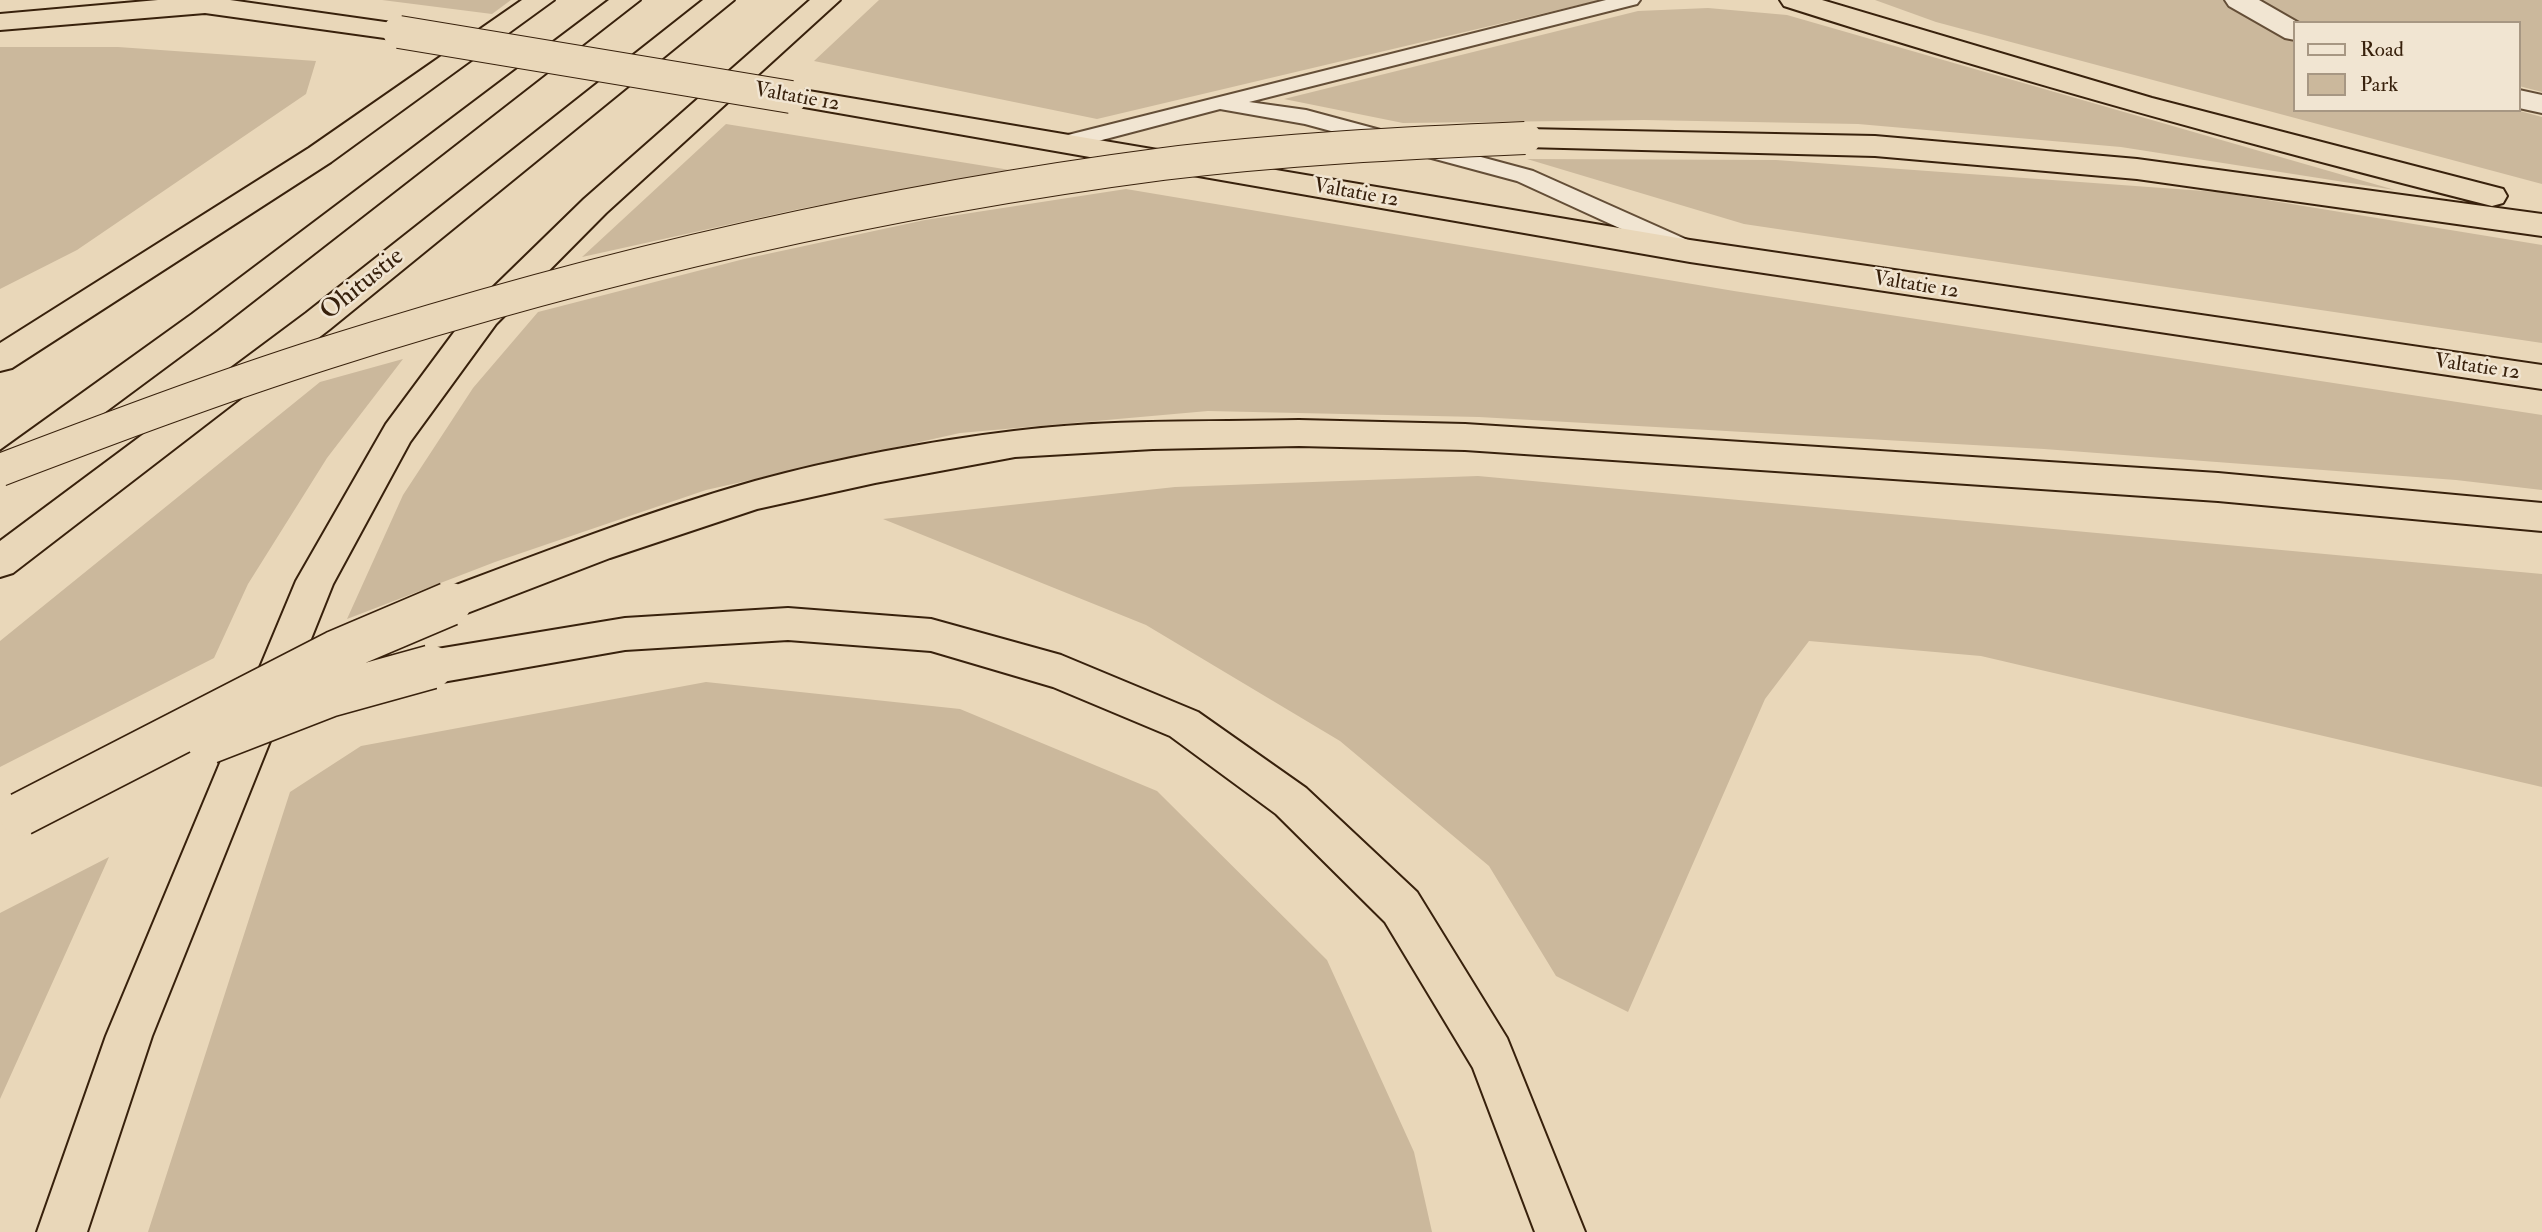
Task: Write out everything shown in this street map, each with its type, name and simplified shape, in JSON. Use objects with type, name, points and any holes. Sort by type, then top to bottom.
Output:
[{"type":"highway","name":"Valtatie 12","points":[[172,0],[399,32],[1690,251],[2542,377]]},
{"type":"highway","points":[[0,359],[320,155],[540,0]]},
{"type":"highway","points":[[0,470],[204,322],[626,0]]},
{"type":"highway","name":"Ohitustie","points":[[0,562],[318,321],[720,0]]},
{"type":"highway","points":[[62,1232],[129,1036],[315,581],[398,433],[484,316],[595,206],[826,0]]},
{"type":"highway","points":[[1794,0],[1964,55],[2326,155],[2542,208]]},
{"type":"highway","points":[[0,22],[212,5]]},
{"type":"highway","points":[[0,470],[270,372],[457,312],[667,257],[990,191],[1147,167],[1338,146],[1525,138],[1875,146],[2137,169],[2542,225]]},
{"type":"highway","points":[[10,820],[336,652],[449,604],[597,547],[756,495],[875,469],[1015,444],[1153,436],[1299,433],[1465,437],[2218,487],[2542,517]]},
{"type":"highway","points":[[10,820],[330,695],[431,667],[625,634],[788,624],[931,635],[1061,672],[1184,724],[1291,801],[1401,907],[1491,1054],[1560,1232]]},
{"type":"street","points":[[2239,0],[2294,31]]},
{"type":"street","points":[[2521,99],[2542,104]]},
{"type":"lane","points":[[1060,144],[1630,0]]},
{"type":"lane","points":[[1217,103],[1306,117],[1525,176],[1690,251]]},
{"type":"green space","points":[[382,0],[511,0],[492,14]]},
{"type":"green space","points":[[879,0],[1600,0],[1097,119],[814,61]]},
{"type":"green space","points":[[1875,0],[2223,0],[2229,8],[2294,42],[2294,112],[2521,111],[2542,117],[2542,184],[1936,22]]},
{"type":"green space","points":[[2259,0],[2542,0],[2542,92],[2521,87],[2521,21],[2296,21]]},
{"type":"green space","points":[[1708,8],[1787,15],[2395,190],[2121,147],[1858,124],[1644,120],[1403,123],[1284,99],[1638,11]]},
{"type":"green space","points":[[0,47],[118,47],[316,61],[306,94],[77,250],[0,289]]},
{"type":"green space","points":[[726,124],[1010,170],[799,209],[582,257]]},
{"type":"green space","points":[[1527,159],[1776,160],[2218,192],[2542,245],[2542,343],[1744,224]]},
{"type":"green space","points":[[1126,189],[1734,291],[2542,415],[2542,490],[2456,480],[2044,449],[1479,417],[1208,411],[960,433],[706,490],[495,562],[347,619],[403,495],[473,388],[538,312],[744,259],[925,220]]},
{"type":"green space","points":[[403,359],[327,458],[248,584],[214,658],[0,767],[0,641],[320,382]]},
{"type":"green space","points":[[1478,476],[2542,574],[2542,787],[1981,656],[1809,641],[1765,699],[1628,1012],[1556,976],[1489,866],[1340,741],[1146,625],[883,519],[1175,487]]},
{"type":"green space","points":[[706,682],[960,709],[1157,791],[1327,960],[1414,1152],[1432,1232],[148,1232],[290,792],[361,746]]},
{"type":"green space","points":[[109,857],[0,1099],[0,913]]}]
